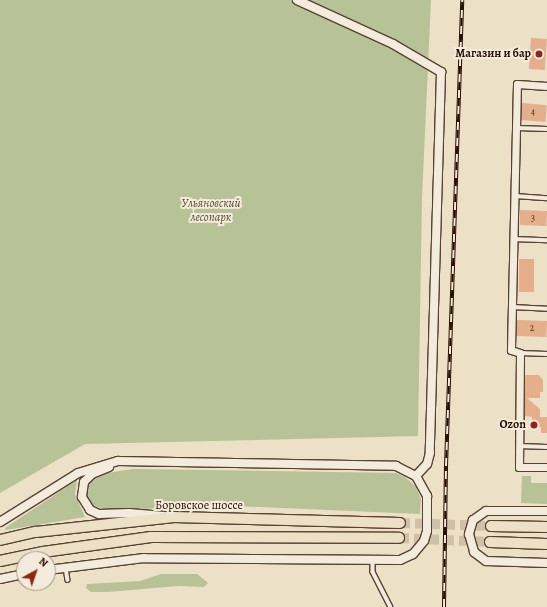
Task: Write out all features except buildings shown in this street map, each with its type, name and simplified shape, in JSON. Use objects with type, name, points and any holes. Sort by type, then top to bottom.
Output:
[{"type":"main road","name":"Боровское шоссе","points":[[0,540],[36,532],[174,517],[400,523]]},
{"type":"main road","points":[[491,526],[547,527]]},
{"type":"main road","points":[[0,561],[42,552],[151,537],[399,538]]},
{"type":"main road","points":[[490,542],[547,544]]},
{"type":"street","points":[[297,0],[393,44],[441,72],[430,453],[427,464],[416,476]]},
{"type":"street","points":[[547,86],[517,84],[516,196],[513,239],[511,350],[520,353],[519,467],[547,467]]},
{"type":"street","points":[[129,461],[95,472],[88,477],[82,494],[88,507],[99,514],[150,513],[174,517]]},
{"type":"street","points":[[0,522],[78,473],[106,463],[129,461],[402,467],[416,476],[424,486],[428,501],[427,531],[424,541],[413,554],[405,559],[373,561],[165,558],[56,569]]},
{"type":"street","points":[[547,511],[486,510],[473,520],[469,534],[474,552],[486,561],[547,563]]},
{"type":"street","points":[[0,579],[16,576]]},
{"type":"lane","points":[[516,128],[547,129]]},
{"type":"lane","points":[[516,196],[547,198]]},
{"type":"lane","points":[[513,239],[547,240]]},
{"type":"lane","points":[[512,307],[547,309]]},
{"type":"lane","points":[[520,353],[547,354]]},
{"type":"lane","points":[[519,446],[547,447]]},
{"type":"lane","points":[[373,561],[373,572],[391,607]]},
{"type":"lane","points":[[66,567],[68,580]]},
{"type":"green space","name":"Ульяновский лесопарк","points":[[0,0],[431,0],[422,198],[418,436],[85,444],[0,493]]},
{"type":"green space","points":[[133,469],[396,473],[405,477],[416,487],[421,499],[420,514],[212,505],[107,511],[91,504],[86,494],[91,480],[101,474]]},
{"type":"green space","points":[[522,476],[531,476],[531,483],[547,483],[547,504],[521,503]]},
{"type":"green space","points":[[77,480],[75,494],[85,517],[6,530],[5,528]]},
{"type":"green space","points":[[161,574],[197,574],[208,583],[204,587],[178,586],[108,592],[91,592],[86,588],[87,584],[140,581]]},
{"type":"tunnel","points":[[400,523],[491,526]]},
{"type":"tunnel","points":[[399,538],[490,542]]},
{"type":"railway","points":[[444,607],[446,466],[462,0]]},
{"type":"place","name":"Магазин и бар","points":[[539,54]]},
{"type":"place","name":"Ozon","points":[[534,425]]}]
